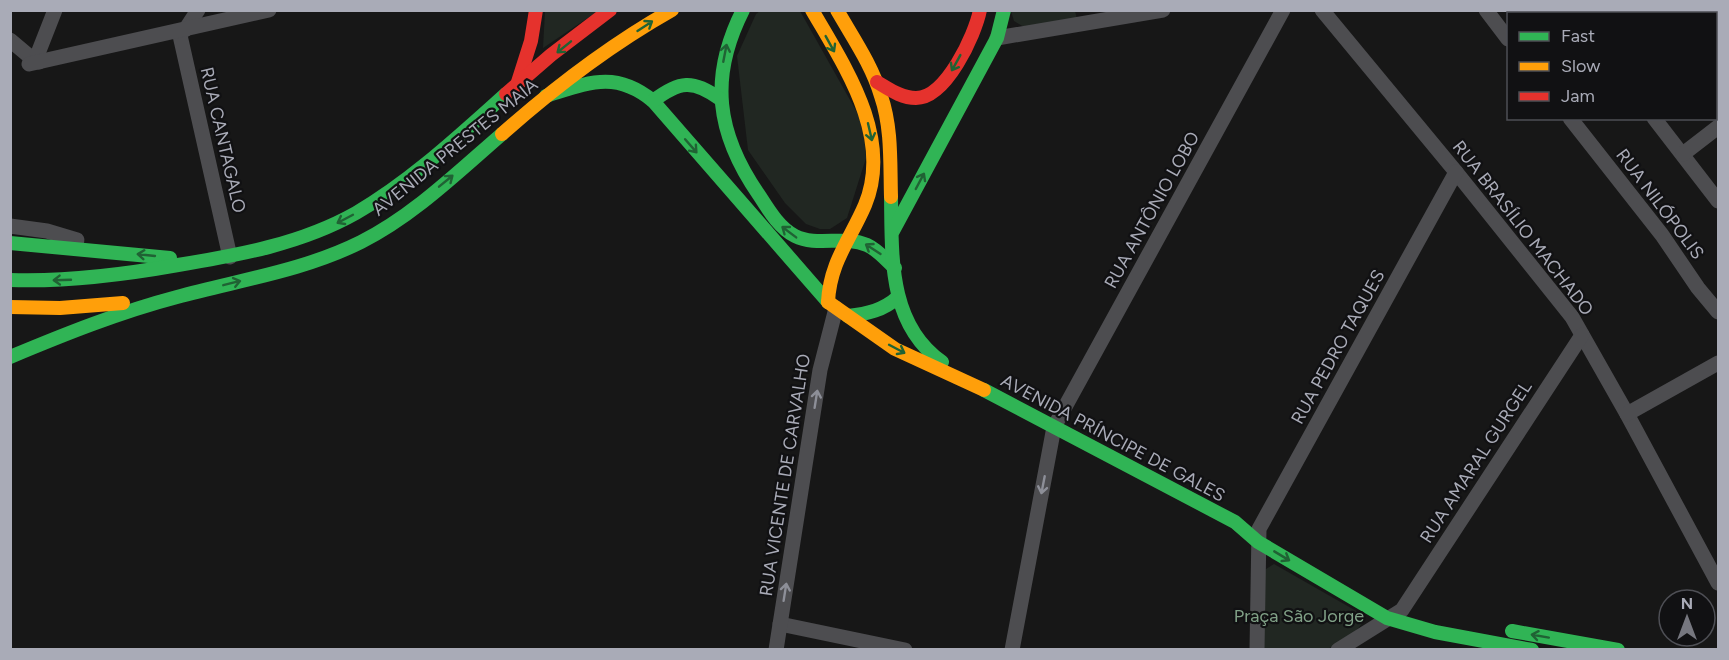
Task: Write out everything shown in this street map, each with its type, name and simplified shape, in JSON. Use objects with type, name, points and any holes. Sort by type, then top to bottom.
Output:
[{"type":"highway","points":[[517,85],[531,42],[536,10]]},
{"type":"highway","name":"AVENIDA PRESTES MAIA","points":[[204,261],[230,257],[303,238],[344,221],[383,196],[422,166],[610,10]]},
{"type":"highway","name":"AVENIDA PRESTES MAIA","points":[[175,298],[318,261],[361,243],[401,218],[546,96],[630,36],[672,10]]},
{"type":"highway","points":[[743,10],[727,41],[720,99],[730,140],[752,188],[782,227],[802,240],[858,242],[876,250],[895,268]]},
{"type":"highway","points":[[812,10],[861,102],[872,138],[873,166],[866,203],[831,272],[838,309],[874,311],[898,297],[892,232],[888,131],[877,82],[837,10]]},
{"type":"highway","points":[[877,82],[891,92],[906,98],[923,97],[938,90],[949,77],[972,35],[980,10]]},
{"type":"highway","points":[[892,232],[997,38],[1005,10]]},
{"type":"highway","name":"AVENIDA PRÍNCIPE DE GALES","points":[[546,96],[599,80],[608,80],[637,88],[653,101],[794,265],[838,309],[895,349],[975,386],[1235,522],[1387,618],[1435,632],[1532,650]]},
{"type":"highway","points":[[653,101],[669,90],[688,83],[707,88],[720,99]]},
{"type":"highway","points":[[10,243],[204,261]]},
{"type":"highway","points":[[10,280],[49,281],[113,276],[204,261]]},
{"type":"highway","name":"AVENIDA PRÍNCIPE DE GALES","points":[[898,297],[907,323],[922,346],[975,386]]},
{"type":"highway","points":[[10,307],[60,308],[175,298]]},
{"type":"highway","points":[[10,357],[110,317],[175,298]]},
{"type":"highway","name":"AVENIDA PRÍNCIPE DE GALES","points":[[1259,536],[1402,610],[1436,618]]},
{"type":"highway","points":[[1498,628],[1618,650]]},
{"type":"street","points":[[35,63],[56,10]]},
{"type":"street","points":[[182,30],[198,10]]},
{"type":"street","points":[[35,63],[270,10]]},
{"type":"street","points":[[997,38],[1163,10]]},
{"type":"street","name":"RUA ANTÔNIO LOBO","points":[[1012,650],[1054,427],[1283,10]]},
{"type":"street","name":"RUA BRASÍLIO MACHADO","points":[[1322,10],[1564,307],[1582,334],[1627,414],[1719,583]]},
{"type":"street","points":[[1486,10],[1507,36]]},
{"type":"street","name":"RUA CANTAGALO","points":[[182,30],[230,257]]},
{"type":"street","points":[[10,40],[35,63]]},
{"type":"street","name":"RUA NILÓPOLIS","points":[[1572,120],[1662,235],[1698,288],[1719,312]]},
{"type":"street","points":[[1656,120],[1719,201]]},
{"type":"street","points":[[1683,154],[1719,126]]},
{"type":"street","name":"RUA PEDRO TAQUES","points":[[1259,536],[1456,172]]},
{"type":"street","points":[[10,226],[65,236],[108,251]]},
{"type":"street","name":"RUA VICENTE DE CARVALHO","points":[[776,650],[820,370],[838,309]]},
{"type":"street","name":"RUA AMARAL GURGEL","points":[[1402,610],[1582,334]]},
{"type":"street","points":[[1627,414],[1719,363]]},
{"type":"street","points":[[1257,650],[1259,536]]},
{"type":"street","points":[[1338,650],[1402,610]]},
{"type":"street","points":[[780,624],[902,649]]},
{"type":"green space","points":[[545,11],[598,11],[543,48]]},
{"type":"green space","points":[[760,11],[800,11],[863,123],[866,158],[847,218],[830,229],[820,229],[806,224],[785,203],[748,150],[737,56],[756,14]]},
{"type":"green space","points":[[1011,11],[1075,11],[1077,19],[1024,27],[1014,21]]},
{"type":"green space","name":"Praça São Jorge","points":[[1274,564],[1365,616],[1360,626],[1343,641],[1326,649],[1263,650],[1265,573],[1266,569]]},
{"type":"traffic: fast","points":[[743,10],[725,58],[722,104],[726,127],[745,172],[770,212],[789,233],[812,241],[858,242],[878,252],[895,268]]},
{"type":"traffic: fast","points":[[893,231],[997,38],[1004,10]]},
{"type":"traffic: fast","points":[[546,96],[588,84],[614,82],[639,91],[653,101],[828,302]]},
{"type":"traffic: fast","points":[[653,101],[671,89],[686,85],[702,88],[720,99]]},
{"type":"traffic: fast","points":[[10,280],[73,279],[157,269],[269,247],[314,233],[356,213],[396,187],[506,94]]},
{"type":"traffic: fast","points":[[10,357],[135,309],[294,268],[339,252],[399,220],[502,134]]},
{"type":"traffic: fast","points":[[891,197],[893,265],[902,309],[911,328],[924,346],[942,362]]},
{"type":"traffic: fast","points":[[10,243],[170,258]]},
{"type":"traffic: fast","points":[[848,316],[875,311],[898,297]]},
{"type":"traffic: fast","points":[[984,390],[1235,522],[1258,542],[1387,618],[1435,632],[1532,650]]},
{"type":"traffic: fast","points":[[1512,631],[1618,650]]},
{"type":"traffic: slow","points":[[502,134],[584,68],[672,10]]},
{"type":"traffic: slow","points":[[812,10],[851,79],[869,128],[873,154],[872,179],[865,205],[837,263],[828,302]]},
{"type":"traffic: slow","points":[[837,10],[867,63],[885,108],[890,146],[891,197]]},
{"type":"traffic: slow","points":[[828,302],[895,349],[984,390]]},
{"type":"traffic: slow","points":[[10,307],[60,308],[123,303]]},
{"type":"traffic: jam","points":[[517,85],[531,41],[536,10]]},
{"type":"traffic: jam","points":[[506,94],[551,55],[610,10]]},
{"type":"traffic: jam","points":[[877,82],[895,93],[911,98],[927,95],[938,88],[948,77],[965,49],[980,10]]}]
